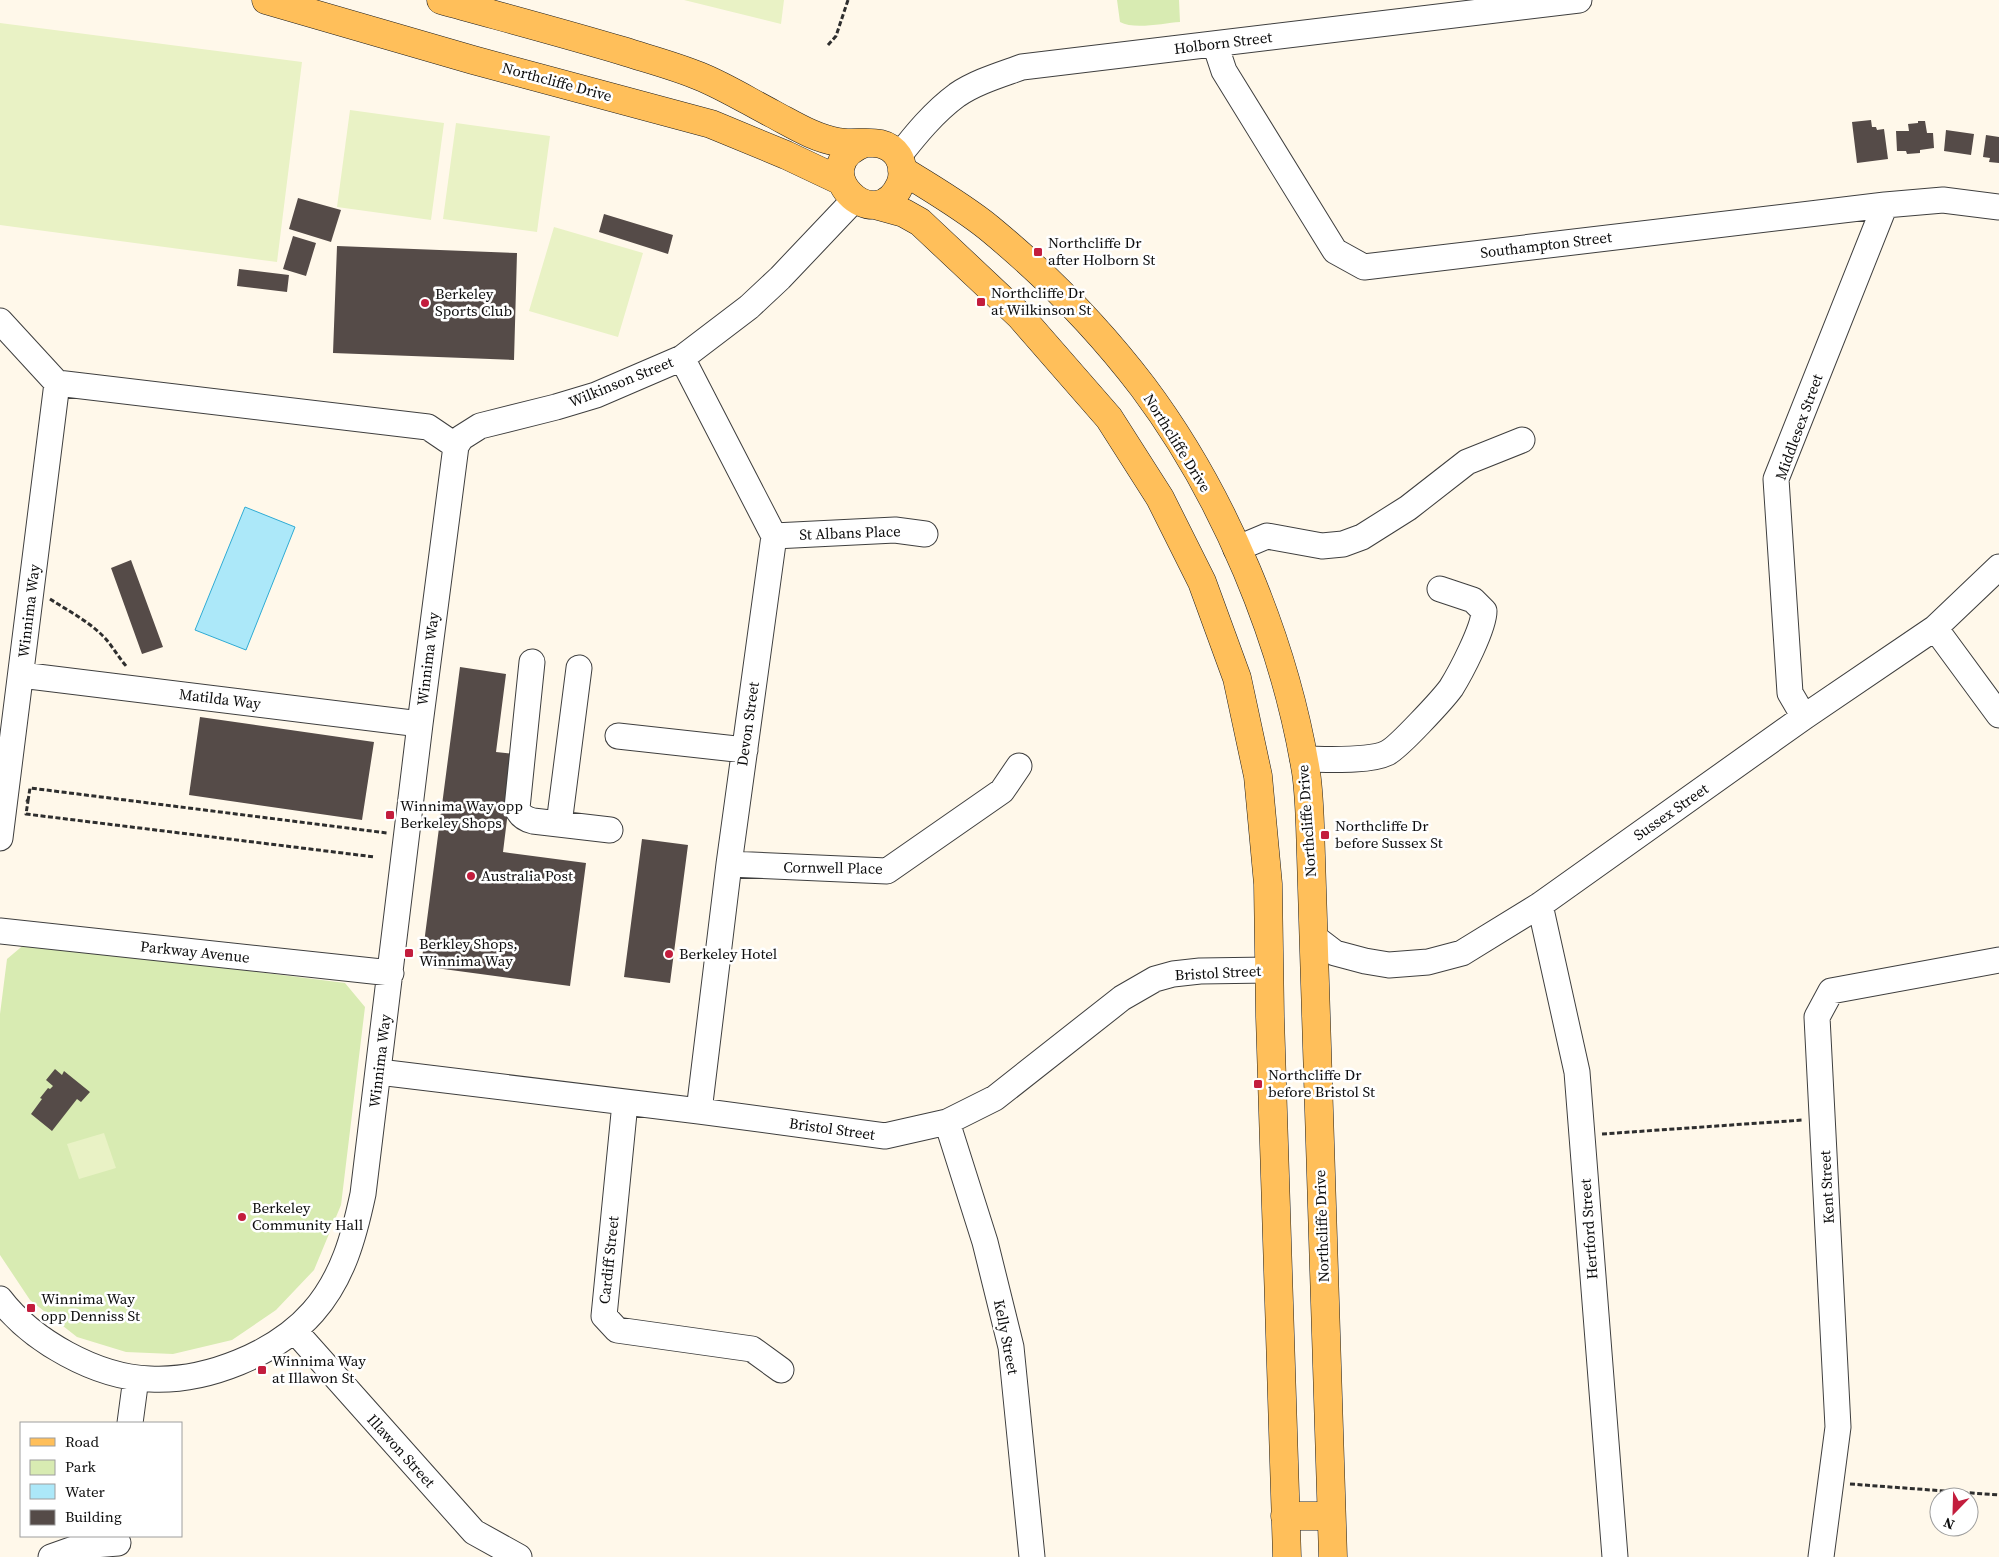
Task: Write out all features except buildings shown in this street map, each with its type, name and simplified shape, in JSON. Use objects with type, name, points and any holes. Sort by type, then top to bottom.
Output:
[{"type":"main road","name":"Northcliffe Drive","points":[[266,0],[473,60],[711,124],[786,155],[857,195],[904,213],[920,222],[1020,316],[1108,418],[1160,498],[1202,582],[1239,688],[1258,776],[1268,884],[1287,1557]]},
{"type":"main road","points":[[442,0],[600,44],[691,73],[815,136],[840,143],[864,143],[880,143],[893,151],[900,163],[902,182],[896,193],[887,201],[857,195],[840,171],[842,162],[848,153],[864,143]]},
{"type":"main road","name":"Northcliffe Drive","points":[[900,163],[989,228],[1062,294],[1104,340],[1143,388],[1198,471],[1245,566],[1278,656],[1292,706],[1306,773],[1314,936],[1333,1557]]},
{"type":"main road","points":[[1286,1516],[1331,1516]]},
{"type":"street","name":"Holborn Street","points":[[900,163],[925,123],[958,94],[993,77],[1022,67],[1579,0]]},
{"type":"street","name":"Southampton Street","points":[[1215,44],[1224,71],[1335,251],[1364,267],[1885,205],[1942,200],[1999,207]]},
{"type":"street","name":"Wilkinson Street","points":[[456,446],[461,438],[480,426],[556,407],[596,394],[682,358],[749,307],[780,278],[857,195]]},
{"type":"street","name":"Middlesex Street","points":[[1804,717],[1790,693],[1776,479],[1885,205]]},
{"type":"street","points":[[0,321],[57,383],[428,427],[456,446]]},
{"type":"street","points":[[682,358],[774,536]]},
{"type":"street","name":"Winnima Way","points":[[0,838],[57,383]]},
{"type":"street","points":[[1236,548],[1267,536],[1322,546],[1343,544],[1362,537],[1408,508],[1467,462],[1522,440]]},
{"type":"street","name":"Winnima Way","points":[[0,1299],[11,1313],[51,1344],[88,1363],[136,1378],[152,1379],[185,1376],[223,1368],[259,1354],[294,1330],[314,1311],[330,1288],[354,1235],[363,1194],[456,446]]},
{"type":"street","name":"St Albans Place","points":[[774,536],[895,530],[926,534]]},
{"type":"street","name":"Devon Street","points":[[699,1111],[729,864],[774,536]]},
{"type":"street","name":"Sussex Street","points":[[1314,936],[1335,953],[1388,965],[1428,962],[1462,953],[1540,905],[1804,717],[1935,628],[1999,567]]},
{"type":"street","points":[[1303,759],[1374,757],[1388,753],[1399,744],[1451,688],[1474,644],[1484,619],[1484,610],[1473,600],[1440,589]]},
{"type":"street","points":[[1935,628],[1999,715]]},
{"type":"street","points":[[532,662],[517,808],[519,814],[524,818],[610,830]]},
{"type":"street","points":[[559,824],[579,668]]},
{"type":"street","name":"Matilda Way","points":[[21,675],[420,724]]},
{"type":"street","points":[[618,736],[745,750]]},
{"type":"street","name":"Cornwell Place","points":[[729,864],[887,871],[1002,791],[1019,766]]},
{"type":"street","name":"Hertford Street","points":[[1540,905],[1577,1072],[1614,1557]]},
{"type":"street","name":"Parkway Avenue","points":[[0,931],[391,973]]},
{"type":"street","name":"Kent Street","points":[[1821,1557],[1838,1427],[1818,1017],[1831,991],[1999,960]]},
{"type":"street","name":"Bristol Street","points":[[379,1072],[885,1136],[947,1122],[995,1098],[1122,998],[1155,979],[1173,974],[1200,971],[1269,970]]},
{"type":"street","name":"Cardiff Street","points":[[624,1103],[604,1316],[617,1330],[752,1349],[782,1370]]},
{"type":"street","name":"Kelly Street","points":[[947,1122],[985,1242],[1011,1347],[1032,1557]]},
{"type":"street","name":"Illawon Street","points":[[294,1330],[474,1532],[519,1557]]},
{"type":"street","points":[[130,1422],[136,1378]]},
{"type":"street","points":[[51,1557],[82,1546],[119,1545]]},
{"type":"path","points":[[828,45],[836,36],[848,0]]},
{"type":"path","points":[[31,592],[49,598],[100,633],[130,670]]},
{"type":"path","points":[[375,857],[26,814],[30,788],[396,834]]},
{"type":"path","points":[[23,800],[28,801]]},
{"type":"path","points":[[1582,1135],[1823,1119]]},
{"type":"path","points":[[1830,1482],[1999,1495]]},
{"type":"green space","points":[[684,0],[784,0],[781,24]]},
{"type":"green space","points":[[1117,0],[1179,0],[1180,22],[1133,26],[1120,22]]},
{"type":"green space","points":[[0,23],[302,62],[277,262],[0,225]]},
{"type":"green space","points":[[350,110],[444,123],[431,220],[337,207]]},
{"type":"green space","points":[[456,123],[550,136],[537,232],[443,219]]},
{"type":"green space","points":[[554,227],[643,253],[618,337],[529,311]]},
{"type":"green space","points":[[26,943],[345,983],[365,1007],[341,1205],[314,1270],[276,1310],[232,1340],[173,1354],[126,1352],[77,1337],[30,1300],[0,1255],[0,1014],[7,959]]},
{"type":"green space","points":[[104,1133],[116,1168],[79,1179],[67,1144]]},
{"type":"water","points":[[245,507],[295,527],[246,650],[195,630]]},
{"type":"place","name":"Northcliffe Dr after Holborn St","points":[[1038,252]]},
{"type":"place","name":"Northcliffe Dr at Wilkinson St","points":[[981,302]]},
{"type":"place","name":"Berkeley Sports Club","points":[[425,303]]},
{"type":"place","name":"Winnima Way opp Berkeley Shops","points":[[390,815]]},
{"type":"place","name":"Northcliffe Dr before Sussex St","points":[[1325,835]]},
{"type":"place","name":"Australia Post","points":[[471,876]]},
{"type":"place","name":"Berkley Shops, Winnima Way","points":[[409,953]]},
{"type":"place","name":"Berkeley Hotel","points":[[669,954]]},
{"type":"place","name":"Northcliffe Dr before Bristol St","points":[[1258,1084]]},
{"type":"place","name":"Berkeley Community Hall","points":[[242,1217]]},
{"type":"place","name":"Winnima Way opp Denniss St","points":[[31,1308]]},
{"type":"place","name":"Winnima Way at Illawon St","points":[[262,1370]]}]
